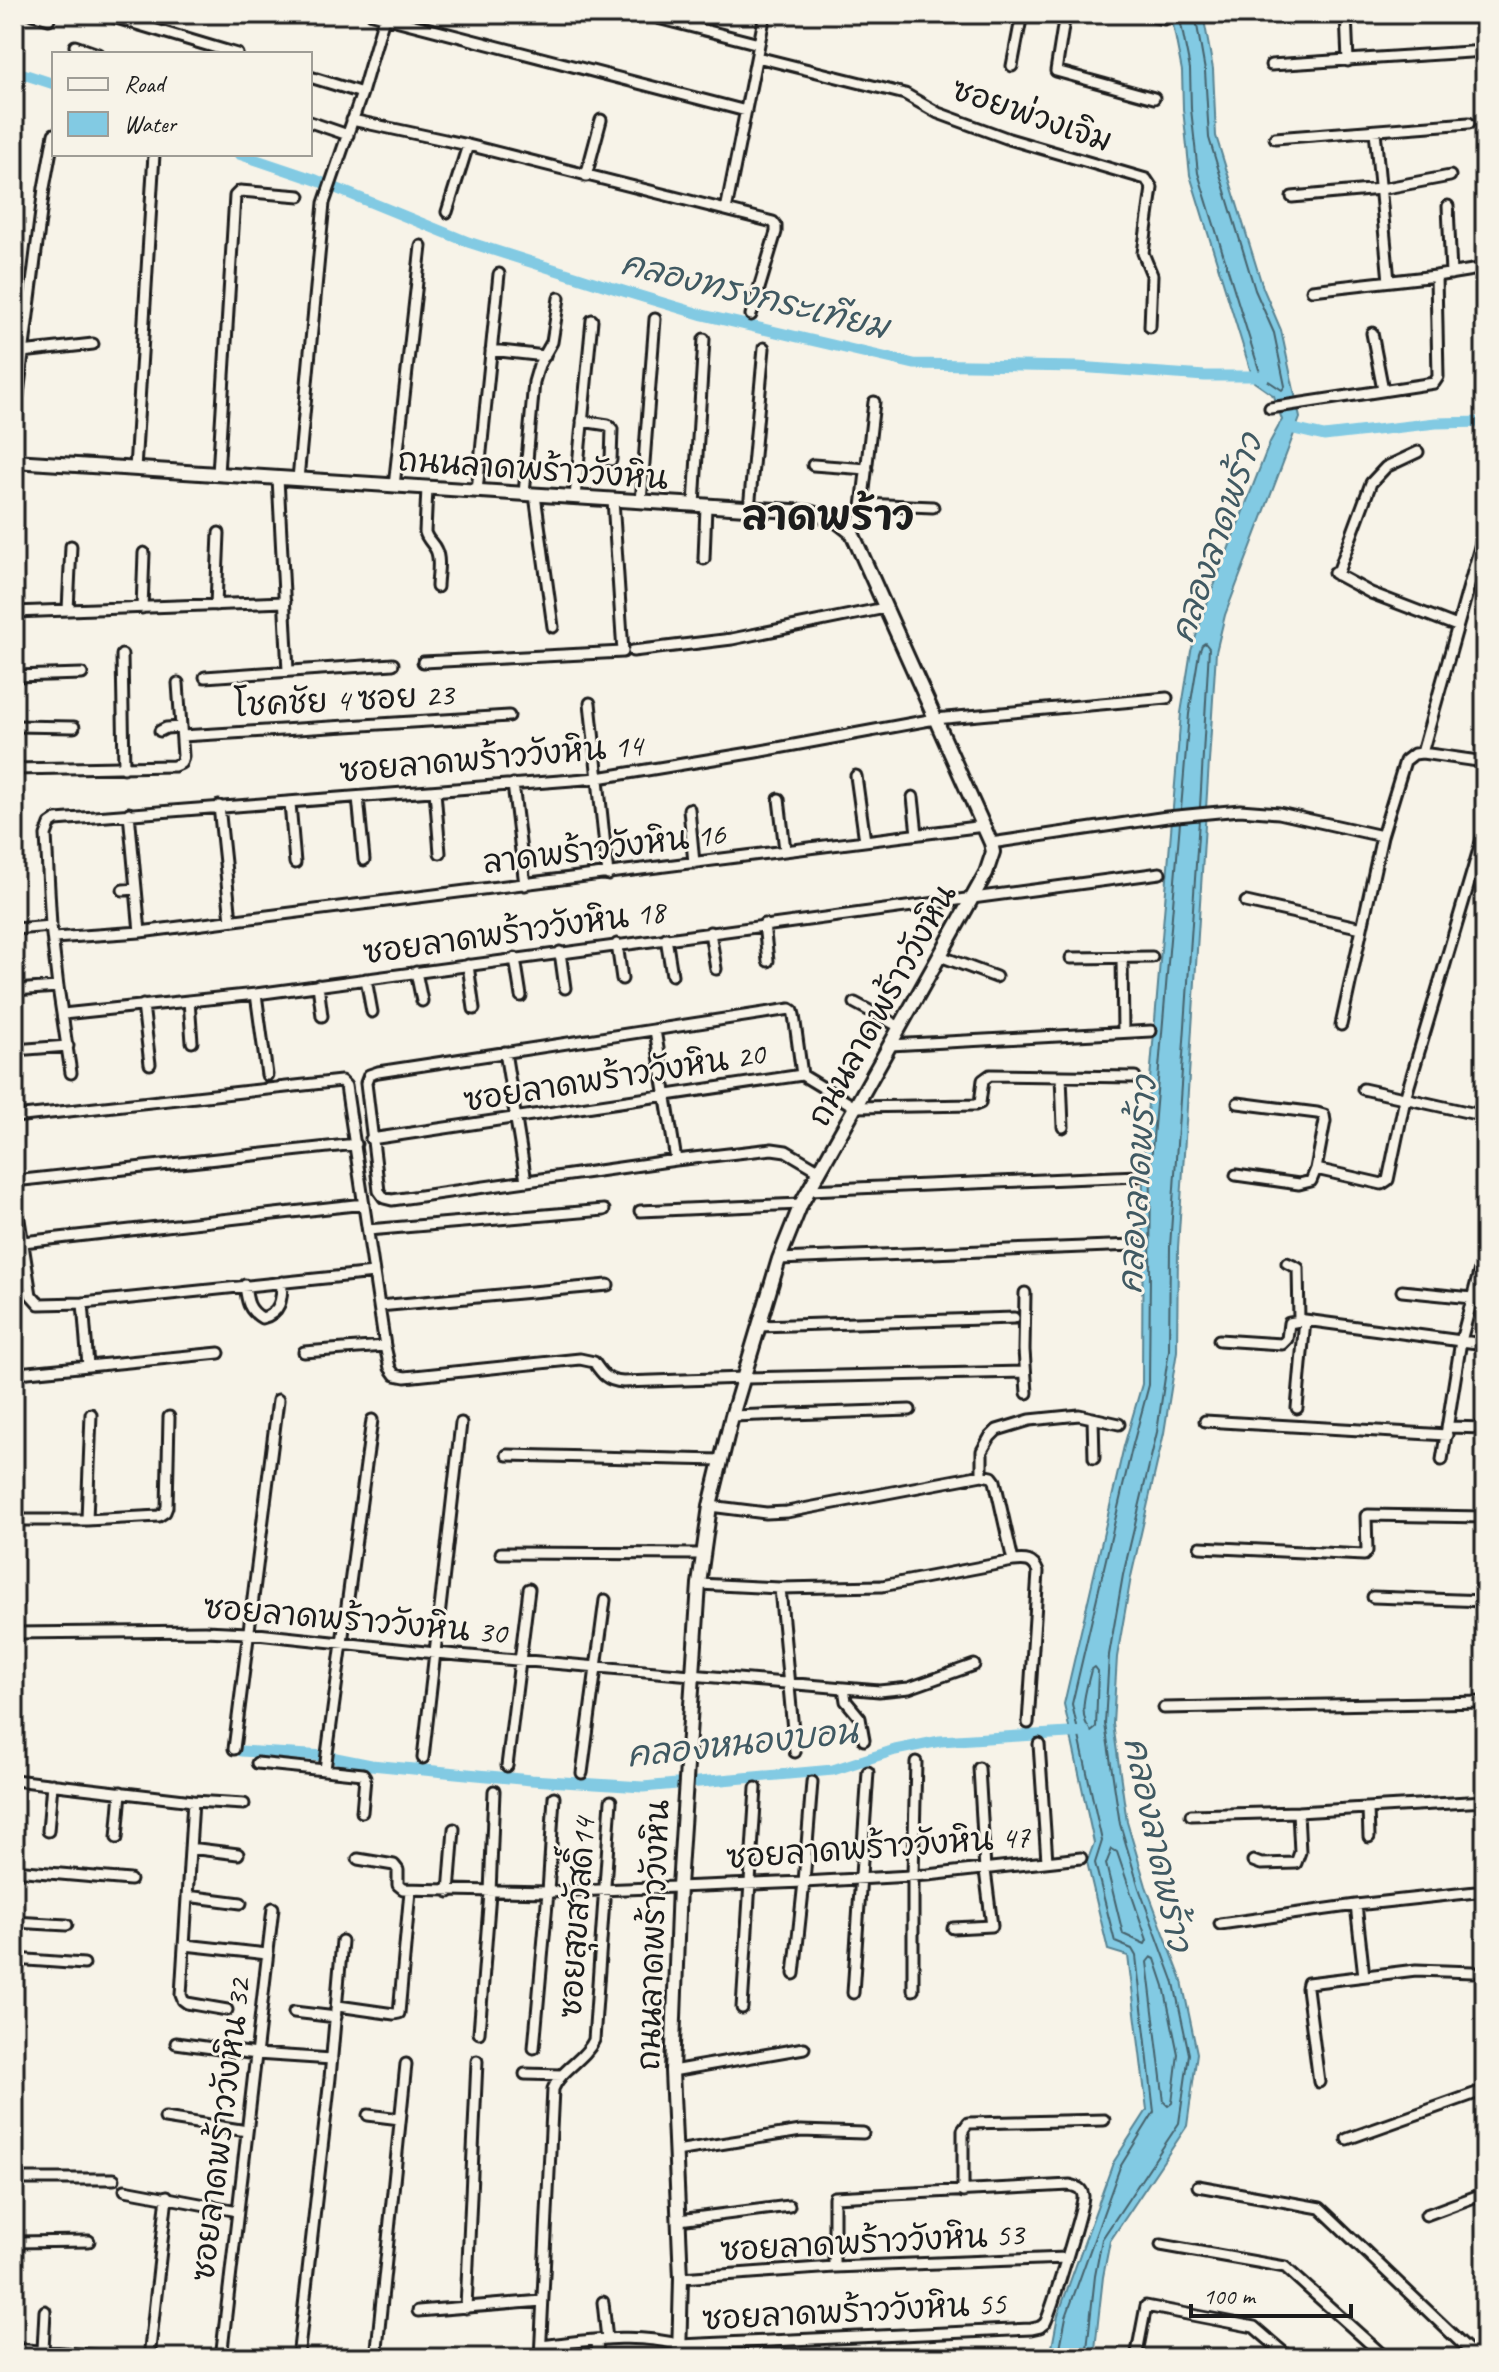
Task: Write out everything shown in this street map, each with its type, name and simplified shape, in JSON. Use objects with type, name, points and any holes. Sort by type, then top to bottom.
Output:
[{"type":"main road","name":"ถนนลาดพร้าววังหิน","points":[[14,461],[808,512],[834,519],[852,533]]},
{"type":"main road","points":[[852,533],[991,843]]},
{"type":"main road","name":"ถนนลาดพร้าววังหิน","points":[[679,2351],[681,2278],[672,2071],[692,1674],[699,1584],[710,1506],[732,1416],[779,1259],[801,1204],[991,863],[991,843]]},
{"type":"street","points":[[32,14],[49,19]]},
{"type":"street","points":[[103,14],[230,52]]},
{"type":"street","points":[[372,14],[746,111]]},
{"type":"street","points":[[642,14],[759,44]]},
{"type":"street","points":[[726,210],[765,14]]},
{"type":"street","points":[[1012,66],[1022,14]]},
{"type":"street","points":[[1065,14],[1056,71],[1154,98]]},
{"type":"street","points":[[1143,14],[1164,19]]},
{"type":"street","points":[[1346,14],[1348,61]]},
{"type":"street","points":[[298,479],[324,203],[362,93],[384,16]]},
{"type":"street","points":[[75,46],[92,52]]},
{"type":"street","points":[[1271,65],[1485,51]]},
{"type":"street","name":"ซอยพ่วงเจิม","points":[[757,57],[905,94],[938,113],[1009,139],[1146,179],[1152,188],[1143,253],[1152,275],[1150,327]]},
{"type":"street","points":[[312,78],[362,93]]},
{"type":"street","points":[[352,120],[468,145],[773,222],[776,226],[751,315]]},
{"type":"street","points":[[586,176],[601,120]]},
{"type":"street","points":[[312,123],[348,135]]},
{"type":"street","points":[[1275,138],[1469,123]]},
{"type":"street","points":[[1375,131],[1389,281]]},
{"type":"street","points":[[14,426],[52,145]]},
{"type":"street","points":[[447,212],[468,145]]},
{"type":"street","points":[[135,469],[154,156]]},
{"type":"street","points":[[1292,197],[1381,189],[1450,176]]},
{"type":"street","points":[[218,474],[235,196],[240,191],[300,196]]},
{"type":"street","points":[[1448,206],[1451,274]]},
{"type":"street","points":[[394,486],[421,246]]},
{"type":"street","points":[[1312,290],[1485,268]]},
{"type":"street","points":[[477,491],[499,274]]},
{"type":"street","points":[[1270,408],[1434,383],[1438,377],[1436,276]]},
{"type":"street","points":[[553,627],[529,494],[534,382],[552,342],[559,298]]},
{"type":"street","points":[[641,502],[655,319]]},
{"type":"street","points":[[575,497],[592,320]]},
{"type":"street","points":[[1372,333],[1383,390]]},
{"type":"street","points":[[704,339],[700,505],[704,559]]},
{"type":"street","points":[[22,352],[93,344]]},
{"type":"street","points":[[749,509],[764,348]]},
{"type":"street","points":[[491,350],[545,356]]},
{"type":"street","points":[[852,533],[861,516],[874,402]]},
{"type":"street","points":[[582,421],[608,425],[612,429],[611,460]]},
{"type":"street","points":[[1418,452],[1386,467],[1371,483],[1335,574],[1371,593],[1457,626]]},
{"type":"street","points":[[813,465],[867,469]]},
{"type":"street","points":[[278,478],[288,671]]},
{"type":"street","points":[[427,488],[425,532],[438,556],[437,587]]},
{"type":"street","points":[[613,500],[628,652]]},
{"type":"street","points":[[863,504],[933,507]]},
{"type":"street","points":[[1422,753],[1485,529]]},
{"type":"street","points":[[216,605],[219,533]]},
{"type":"street","points":[[68,610],[71,546]]},
{"type":"street","points":[[142,608],[144,553]]},
{"type":"street","points":[[14,612],[285,602]]},
{"type":"street","points":[[423,662],[628,652],[732,639],[885,608]]},
{"type":"street","points":[[122,655],[124,768]]},
{"type":"street","points":[[205,677],[393,664]]},
{"type":"street","points":[[14,676],[82,674]]},
{"type":"street","points":[[14,769],[124,768],[181,763],[178,683]]},
{"type":"street","name":"ซอยลาดพร้าววังหิน 14","points":[[51,926],[46,835],[50,824],[56,820],[598,778],[935,719],[1167,698]]},
{"type":"street","points":[[590,703],[608,875]]},
{"type":"street","name":"โชคชัย 4 ซอย 23","points":[[160,731],[166,728],[181,731],[509,716]]},
{"type":"street","points":[[14,726],[74,727]]},
{"type":"street","points":[[1341,1025],[1382,836],[1405,761],[1414,754],[1422,753],[1485,762]]},
{"type":"street","points":[[856,776],[865,841]]},
{"type":"street","points":[[513,784],[525,885]]},
{"type":"street","points":[[435,791],[440,853]]},
{"type":"street","points":[[358,797],[364,860]]},
{"type":"street","points":[[913,797],[917,834]]},
{"type":"street","points":[[779,799],[785,850]]},
{"type":"street","points":[[290,803],[295,863]]},
{"type":"street","points":[[219,806],[231,920]]},
{"type":"street","points":[[689,809],[694,863]]},
{"type":"street","points":[[991,843],[1167,817],[1240,810],[1279,813],[1382,836]]},
{"type":"street","points":[[129,813],[140,932]]},
{"type":"street","name":"ลาดพร้าววังหิน 16","points":[[54,938],[140,932],[984,826]]},
{"type":"street","points":[[1316,1169],[1382,1184],[1386,1182],[1405,1099],[1485,829]]},
{"type":"street","name":"ซอยลาดพร้าววังหิน 18","points":[[63,1014],[256,994],[1160,873]]},
{"type":"street","points":[[123,890],[136,889]]},
{"type":"street","points":[[1246,902],[1362,928]]},
{"type":"street","points":[[764,924],[768,961]]},
{"type":"street","points":[[14,929],[51,926],[71,1073]]},
{"type":"street","points":[[710,932],[716,969]]},
{"type":"street","points":[[666,938],[672,975]]},
{"type":"street","points":[[617,944],[622,979]]},
{"type":"street","points":[[560,952],[565,988]]},
{"type":"street","points":[[940,956],[996,977]]},
{"type":"street","points":[[1122,957],[1123,1032]]},
{"type":"street","points":[[1071,958],[1152,957]]},
{"type":"street","points":[[515,958],[521,996]]},
{"type":"street","points":[[468,965],[474,1009]]},
{"type":"street","points":[[416,972],[422,1001]]},
{"type":"street","points":[[366,979],[372,1012]]},
{"type":"street","points":[[318,985],[322,1016]]},
{"type":"street","points":[[14,990],[58,987]]},
{"type":"street","points":[[256,994],[267,1075]]},
{"type":"street","points":[[189,1001],[192,1042]]},
{"type":"street","points":[[855,1003],[900,1027]]},
{"type":"street","points":[[143,1005],[150,1064]]},
{"type":"street","points":[[802,1075],[792,1009],[369,1075],[366,1083],[379,1191],[384,1198],[392,1200],[772,1149],[786,1151],[820,1171]]},
{"type":"street","points":[[655,1030],[676,1160]]},
{"type":"street","points":[[890,1045],[1151,1031]]},
{"type":"street","points":[[14,1050],[68,1046]]},
{"type":"street","points":[[505,1052],[526,1181]]},
{"type":"street","name":"ซอยลาดพร้าววังหิน 20","points":[[371,1139],[802,1075],[855,1107]]},
{"type":"street","points":[[855,1107],[975,1105],[982,1100],[983,1080],[990,1075],[1135,1077]]},
{"type":"street","points":[[1061,1076],[1063,1127]]},
{"type":"street","points":[[14,1117],[341,1081],[346,1086],[356,1144],[385,1346],[390,1368],[395,1375],[405,1377],[580,1359],[594,1362],[599,1372],[613,1382],[1025,1372]]},
{"type":"street","points":[[1363,1089],[1485,1116]]},
{"type":"street","points":[[1236,1175],[1306,1184],[1311,1181],[1316,1169],[1324,1115],[1238,1103]]},
{"type":"street","points":[[14,1181],[356,1144]]},
{"type":"street","points":[[809,1190],[1138,1176]]},
{"type":"street","points":[[14,1188],[31,1295],[39,1304],[83,1303],[374,1273]]},
{"type":"street","points":[[23,1242],[364,1204]]},
{"type":"street","points":[[640,1211],[801,1204]]},
{"type":"street","points":[[368,1230],[604,1210]]},
{"type":"street","points":[[779,1259],[1135,1245]]},
{"type":"street","points":[[1442,1460],[1461,1341],[1485,1250]]},
{"type":"street","points":[[1287,1263],[1298,1268],[1302,1320],[1297,1408]]},
{"type":"street","points":[[245,1285],[248,1306],[262,1318],[278,1310],[282,1300],[282,1282]]},
{"type":"street","points":[[379,1306],[608,1285]]},
{"type":"street","points":[[1402,1291],[1472,1298]]},
{"type":"street","points":[[1025,1293],[1027,1393]]},
{"type":"street","points":[[83,1303],[88,1366]]},
{"type":"street","points":[[759,1326],[1014,1318]]},
{"type":"street","points":[[1219,1340],[1282,1344],[1287,1339],[1289,1323],[1302,1320],[1485,1344]]},
{"type":"street","points":[[304,1352],[385,1346]]},
{"type":"street","points":[[18,1373],[219,1353]]},
{"type":"street","points":[[234,1749],[278,1400]]},
{"type":"street","points":[[732,1416],[910,1410]]},
{"type":"street","points":[[87,1520],[91,1414]]},
{"type":"street","points":[[982,1475],[982,1451],[997,1430],[1030,1420],[1079,1415],[1119,1424]]},
{"type":"street","points":[[14,1510],[14,1520],[159,1516],[167,1507],[169,1417]]},
{"type":"street","points":[[1093,1418],[1094,1458]]},
{"type":"street","points":[[327,1760],[372,1420]]},
{"type":"street","points":[[1205,1421],[1448,1431],[1485,1428]]},
{"type":"street","points":[[423,1758],[461,1423]]},
{"type":"street","points":[[507,1455],[721,1460]]},
{"type":"street","points":[[710,1506],[766,1513],[787,1512],[982,1475],[995,1481],[1013,1561]]},
{"type":"street","points":[[1200,1547],[1364,1555],[1367,1551],[1368,1515],[1485,1517]]},
{"type":"street","points":[[501,1553],[703,1554]]},
{"type":"street","points":[[699,1584],[780,1588],[882,1586],[1029,1560],[1038,1572],[1028,1723]]},
{"type":"street","points":[[780,1588],[795,1752]]},
{"type":"street","points":[[507,1766],[529,1589]]},
{"type":"street","points":[[1373,1597],[1485,1601]]},
{"type":"street","points":[[582,1773],[605,1600]]},
{"type":"street","name":"ซอยลาดพร้าววังหิน 30","points":[[14,1633],[248,1633],[435,1653],[879,1691],[909,1688],[974,1665]]},
{"type":"street","points":[[844,1688],[846,1701],[860,1718],[864,1740]]},
{"type":"street","points":[[1164,1708],[1485,1702]]},
{"type":"street","points":[[1039,1744],[1047,1861]]},
{"type":"street","points":[[257,1763],[327,1760],[363,1774],[362,1812]]},
{"type":"street","points":[[913,1990],[916,1762]]},
{"type":"street","points":[[953,1928],[992,1926],[979,1768]]},
{"type":"street","points":[[853,1993],[868,1772]]},
{"type":"street","points":[[14,1780],[244,1804]]},
{"type":"street","points":[[794,1974],[812,1782]]},
{"type":"street","points":[[48,1831],[52,1784]]},
{"type":"street","points":[[742,2008],[756,1788]]},
{"type":"street","points":[[479,2033],[494,1791]]},
{"type":"street","points":[[117,1838],[121,1792]]},
{"type":"street","points":[[534,2048],[554,1797]]},
{"type":"street","points":[[193,1801],[183,2000],[227,2010]]},
{"type":"street","name":"ซอยสุขสวัสดิ์14","points":[[542,2301],[553,2089],[594,2040],[611,1801]]},
{"type":"street","points":[[1191,1815],[1485,1801]]},
{"type":"street","points":[[1368,1808],[1369,1837]]},
{"type":"street","points":[[1253,1861],[1261,1864],[1296,1863],[1300,1852],[1298,1812]]},
{"type":"street","points":[[449,1892],[454,1829]]},
{"type":"street","points":[[190,1848],[238,1854]]},
{"type":"street","name":"ซอยลาดพร้าววังหิน 47","points":[[679,1886],[862,1879],[985,1870],[1081,1858]]},
{"type":"street","points":[[358,1859],[394,1865],[398,1870],[398,1885],[410,1891],[548,1892],[679,1886]]},
{"type":"street","points":[[14,1870],[130,1880]]},
{"type":"street","name":"ซอยลาดพร้าววังหิน 32","points":[[294,2012],[399,2013],[410,1891]]},
{"type":"street","points":[[1220,1924],[1485,1891]]},
{"type":"street","points":[[187,1896],[241,1903]]},
{"type":"street","points":[[1356,1905],[1364,1976]]},
{"type":"street","name":"ซอยลาดพร้าววังหิน 32","points":[[221,2358],[273,1908]]},
{"type":"street","points":[[14,1922],[67,1925]]},
{"type":"street","points":[[298,2358],[337,2012],[342,1941]]},
{"type":"street","points":[[185,1945],[267,1954]]},
{"type":"street","points":[[14,1959],[84,1964]]},
{"type":"street","points":[[1319,2082],[1307,1985],[1416,1970],[1473,1972]]},
{"type":"street","points":[[176,2043],[256,2054],[332,2059]]},
{"type":"street","points":[[672,2071],[804,2048]]},
{"type":"street","points":[[466,2308],[477,2061]]},
{"type":"street","points":[[376,2358],[406,2064]]},
{"type":"street","points":[[525,2074],[562,2075]]},
{"type":"street","points":[[1347,2139],[1485,2090]]},
{"type":"street","points":[[368,2115],[400,2119]]},
{"type":"street","points":[[165,2118],[247,2131]]},
{"type":"street","points":[[963,2192],[963,2130],[968,2123],[1104,2120]]},
{"type":"street","points":[[676,2151],[801,2131],[863,2133]]},
{"type":"street","points":[[14,2179],[114,2179]]},
{"type":"street","points":[[1198,2186],[1320,2208],[1477,2358]]},
{"type":"street","name":"ซอยลาดพร้าววังหิน 53","points":[[834,2267],[834,2197],[1078,2187],[1083,2199],[1045,2323],[1031,2329]]},
{"type":"street","points":[[125,2190],[238,2211]]},
{"type":"street","points":[[1426,2215],[1485,2193]]},
{"type":"street","points":[[149,2358],[167,2196]]},
{"type":"street","points":[[679,2220],[789,2206]]},
{"type":"street","points":[[14,2242],[89,2241]]},
{"type":"street","points":[[1161,2245],[1285,2267],[1386,2358]]},
{"type":"street","name":"ซอยลาดพร้าววังหิน 53","points":[[681,2278],[834,2267],[1066,2258]]},
{"type":"street","points":[[418,2311],[542,2301],[540,2358]]},
{"type":"street","points":[[598,2358],[603,2302]]},
{"type":"street","points":[[1136,2358],[1146,2306],[1254,2327],[1290,2358]]},
{"type":"street","points":[[43,2350],[45,2311]]},
{"type":"street","name":"ซอยลาดพร้าววังหิน 55","points":[[541,2346],[623,2337],[666,2341],[679,2351],[1031,2329]]},
{"type":"street","points":[[14,2349],[128,2358]]},
{"type":"water","points":[[1171,14],[1203,14],[1213,69],[1216,136],[1263,288],[1281,330],[1300,418],[1225,615],[1216,652],[1178,1248],[1177,1351],[1164,1433],[1131,1577],[1117,1657],[1113,1724],[1127,1822],[1146,1886],[1182,1981],[1197,2053],[1187,2126],[1110,2241],[1094,2358],[1050,2358],[1058,2315],[1113,2163],[1147,2110],[1128,1956],[1108,1950],[1087,1862],[1094,1843],[1064,1704],[1124,1446],[1142,1384],[1143,1162],[1181,713],[1191,651],[1270,442],[1282,420],[1274,396],[1254,382],[1190,175],[1182,71]]},
{"type":"waterway","name":"คลองทรงกระเทียม","points":[[14,71],[52,83]]},
{"type":"waterway","name":"คลองทรงกระเทียม","points":[[245,156],[316,180],[468,242],[600,284],[703,315],[914,364],[1078,367],[1205,376],[1265,376]]},
{"type":"waterway","points":[[1285,427],[1324,436],[1436,423],[1485,422]]},
{"type":"waterway","name":"คลองหนองบอน","points":[[241,1751],[326,1756],[371,1765],[531,1780],[643,1787],[833,1770],[895,1750],[940,1741],[1085,1732]]},
{"type":"district","name":"ลาดพร้าว","points":[[828,516]]},
{"type":"water label","name":"คลองลาดพร้าว","points":[[1216,538]]},
{"type":"water label","name":"คลองลาดพร้าว","points":[[1137,1185]]},
{"type":"water label","name":"คลองลาดพร้าว","points":[[1158,1844]]}]
